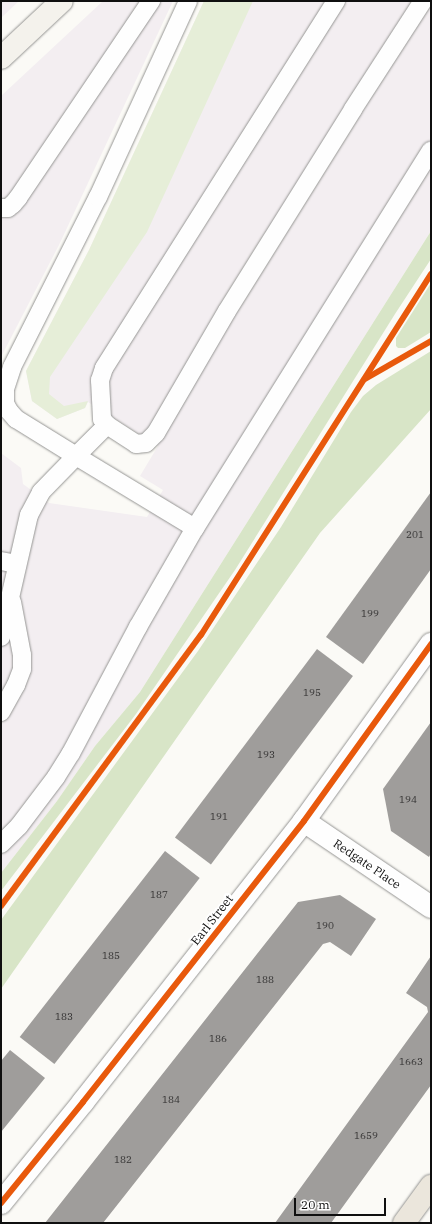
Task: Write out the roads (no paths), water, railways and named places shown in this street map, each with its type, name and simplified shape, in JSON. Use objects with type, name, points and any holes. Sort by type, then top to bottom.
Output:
[{"type":"main road","points":[[404,1223],[431,1186]]},
{"type":"street","points":[[1,58],[62,1]]},
{"type":"street","name":"Earl Street","points":[[1,1203],[84,1102],[304,821],[431,644]]},
{"type":"street","name":"Redgate Place","points":[[304,821],[431,907]]},
{"type":"lane","points":[[1,208],[8,208],[18,198],[151,1]]},
{"type":"lane","points":[[188,1],[98,197],[4,382],[5,403],[8,411],[16,419],[195,528]]},
{"type":"lane","points":[[336,1],[104,368],[100,380],[100,412],[107,425],[130,441],[142,445],[151,440],[156,433],[227,311],[353,109],[423,1]]},
{"type":"lane","points":[[1,844],[19,826],[39,801],[64,765],[138,627],[195,528],[431,151]]},
{"type":"lane","points":[[1,712],[16,685],[22,669],[22,655],[11,594],[9,562],[34,503],[45,487],[107,425]]},
{"type":"lane","points":[[1,637],[11,594]]}]
